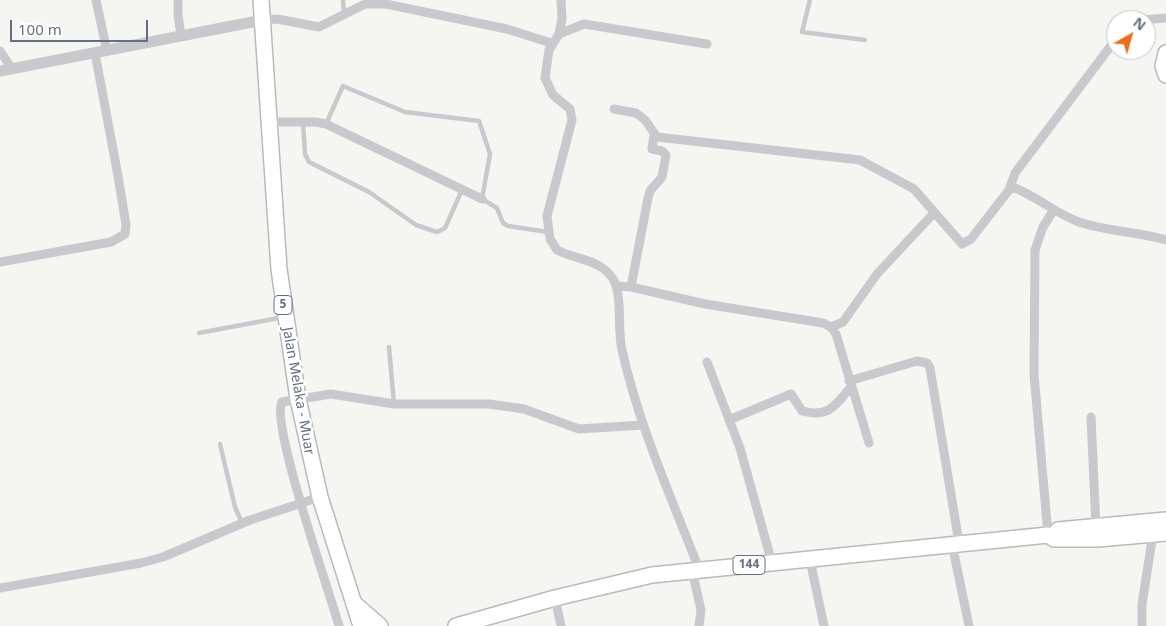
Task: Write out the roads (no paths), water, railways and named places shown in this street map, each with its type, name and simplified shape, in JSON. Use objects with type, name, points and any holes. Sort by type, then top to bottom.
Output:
[{"type":"main road","name":"Jalan Melaka - Muar","points":[[262,0],[279,269],[298,400],[320,497],[361,626]]},
{"type":"main road","points":[[1166,53],[1163,66],[1166,75]]},
{"type":"main road","name":"144","points":[[456,626],[555,598],[637,578],[696,570],[1048,535],[1053,531],[1166,520]]},
{"type":"main road","name":"144","points":[[1048,535],[1054,539],[1098,539],[1160,534]]},
{"type":"main road","points":[[354,602],[380,626]]},
{"type":"street","points":[[96,0],[107,51]]},
{"type":"street","points":[[178,0],[181,35]]},
{"type":"street","points":[[559,34],[562,19],[561,0]]},
{"type":"street","points":[[0,71],[263,20],[277,19],[310,27],[319,27],[371,2],[507,29],[551,43]]},
{"type":"street","points":[[699,626],[701,610],[696,570],[643,425],[622,350],[617,286],[610,274],[598,265],[557,250],[548,232],[547,216],[572,115],[570,109],[548,88],[545,78],[551,43],[559,34],[584,24],[707,44]]},
{"type":"street","points":[[0,51],[12,69]]},
{"type":"street","points":[[654,135],[668,139],[860,160],[914,189],[963,244],[970,239],[1009,190],[1015,173],[1106,52]]},
{"type":"street","points":[[0,262],[110,242],[125,234],[126,225],[120,186],[96,53]]},
{"type":"street","points":[[614,110],[636,114],[645,120],[654,135],[652,149],[662,151],[666,155],[662,177],[650,191],[648,198],[631,287]]},
{"type":"street","points":[[270,122],[302,121],[326,124],[482,200]]},
{"type":"street","points":[[1009,190],[1015,188],[1020,190],[1053,211],[1096,228],[1138,233],[1166,240]]},
{"type":"street","points":[[1048,535],[1034,374],[1035,250],[1043,227],[1053,211]]},
{"type":"street","points":[[831,327],[843,322],[877,274],[934,213]]},
{"type":"street","points":[[617,286],[631,287],[684,301],[823,323],[831,327],[836,334],[869,443]]},
{"type":"street","points":[[729,420],[791,394],[802,412],[820,414],[826,412],[850,384],[917,361],[927,363],[930,368],[969,626]]},
{"type":"street","points":[[707,362],[753,492],[772,563]]},
{"type":"street","points":[[339,626],[291,468],[280,413],[282,402],[331,394],[394,404],[489,404],[524,409],[579,429],[643,425]]},
{"type":"street","points":[[1091,417],[1096,526]]},
{"type":"street","points":[[0,588],[141,564],[163,557],[242,523],[320,497]]},
{"type":"street","points":[[1142,626],[1142,604],[1160,534]]},
{"type":"street","points":[[810,560],[824,626]]},
{"type":"street","points":[[555,598],[562,626]]},
{"type":"lane","points":[[343,0],[344,15]]},
{"type":"lane","points":[[810,0],[802,32],[865,40]]},
{"type":"lane","points":[[326,124],[343,86],[405,112],[479,121],[490,154],[482,200],[497,208],[503,223],[508,226],[548,232]]},
{"type":"lane","points":[[302,121],[305,154],[309,162],[369,192],[424,228],[437,232],[445,228],[462,190]]},
{"type":"lane","points":[[199,334],[285,316]]},
{"type":"lane","points":[[389,347],[394,404]]},
{"type":"lane","points":[[220,444],[234,507],[242,523]]}]
